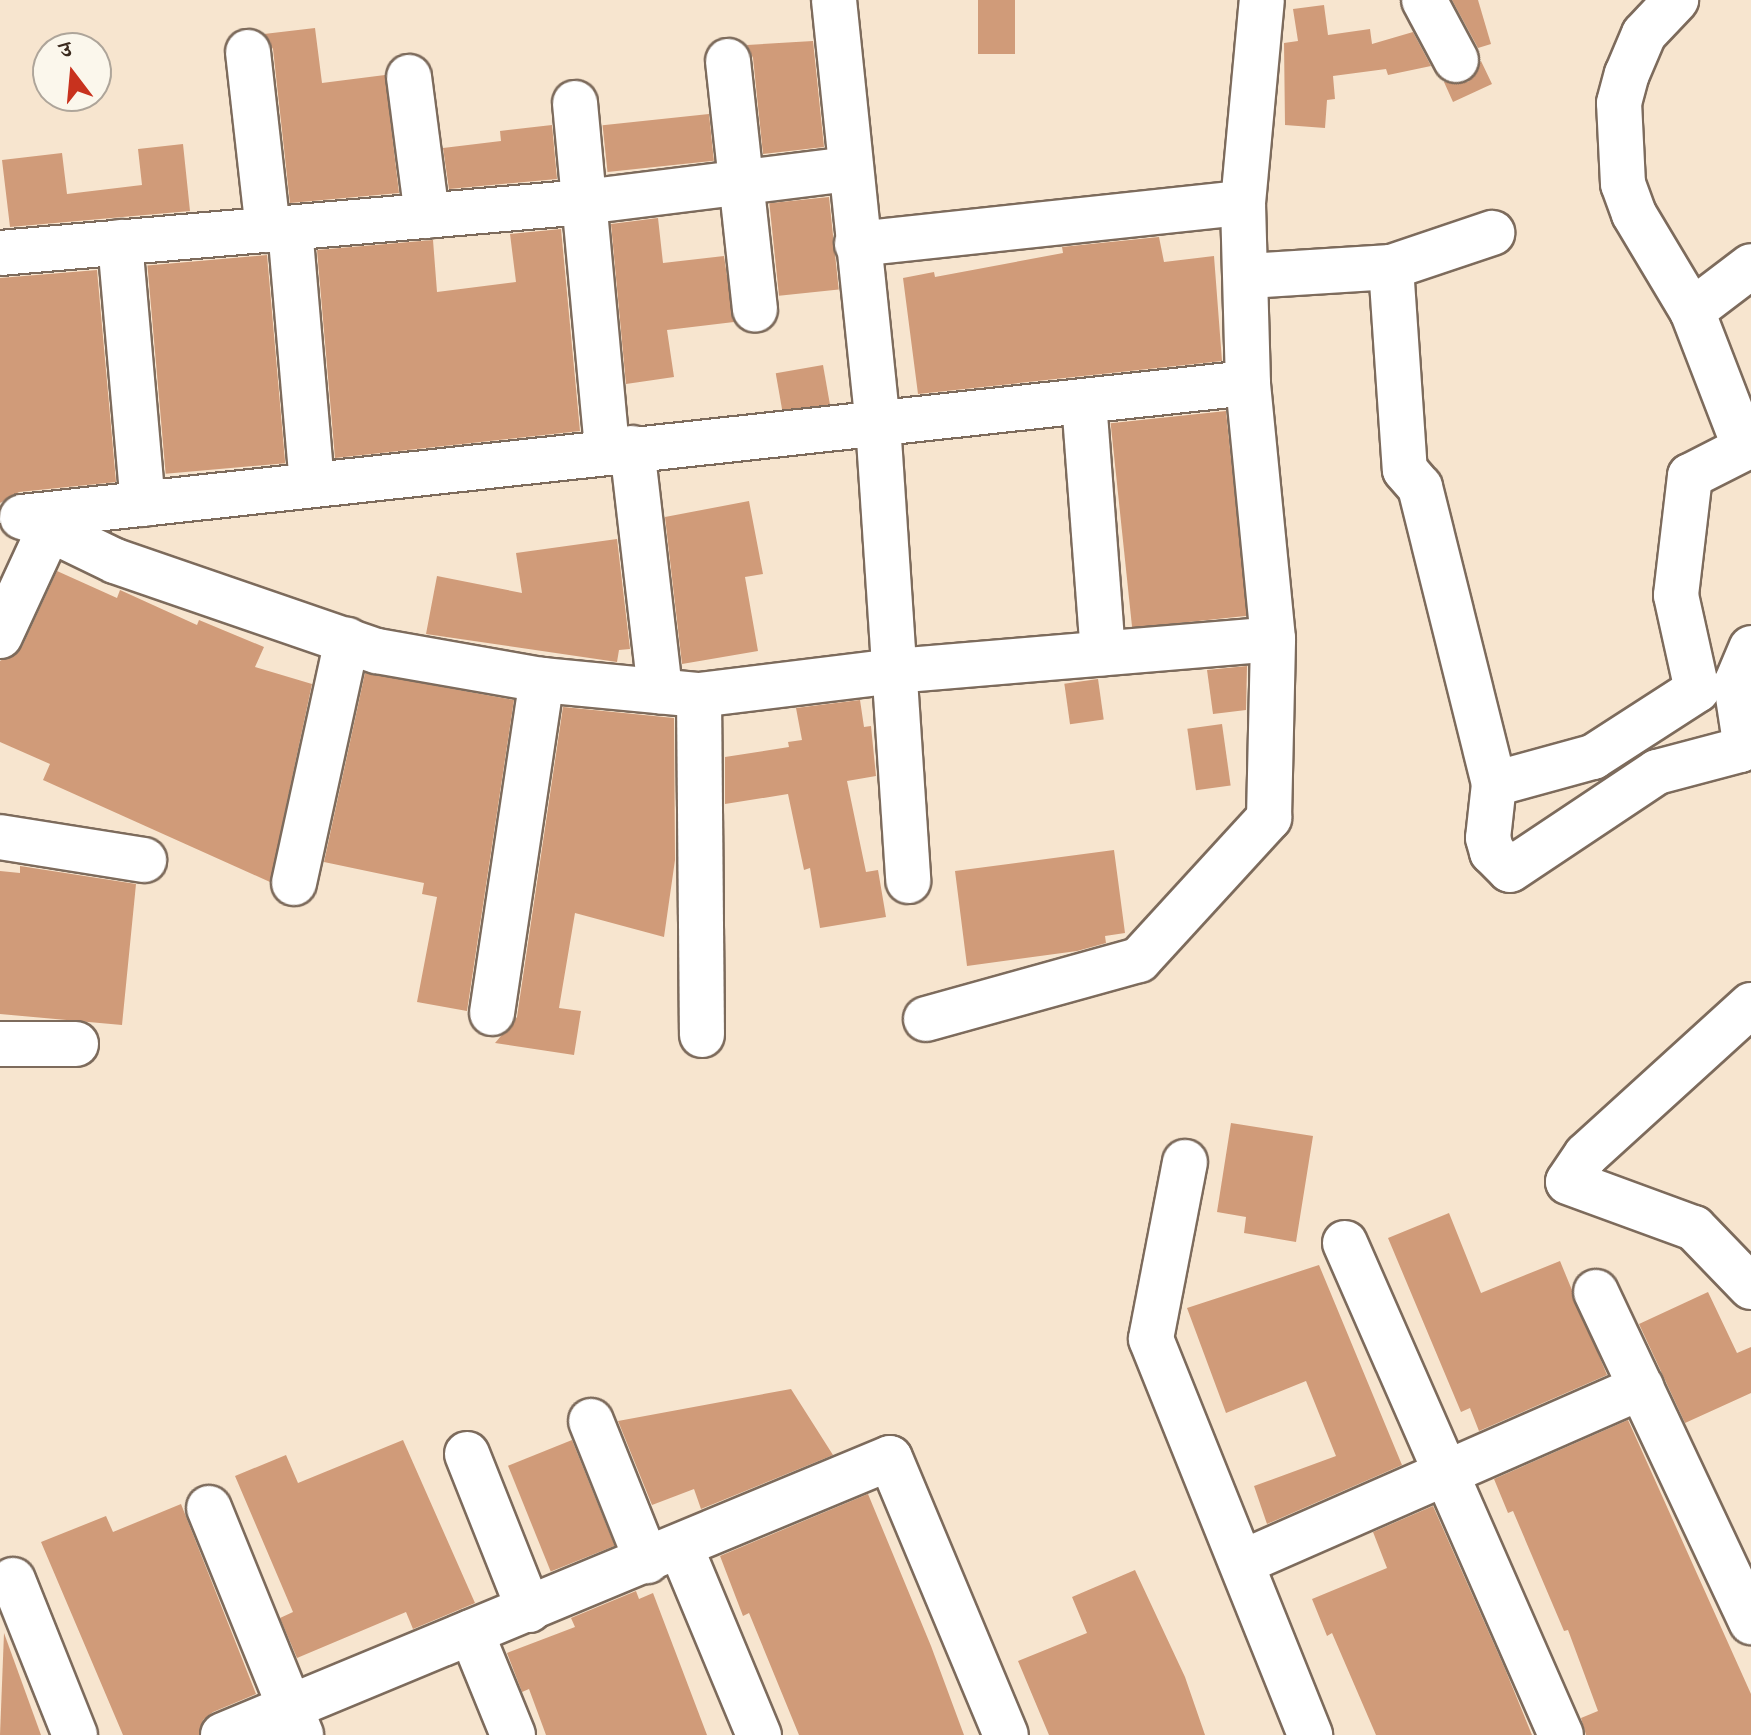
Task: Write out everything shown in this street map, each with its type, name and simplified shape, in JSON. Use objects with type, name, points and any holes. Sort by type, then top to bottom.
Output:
[{"type":"street","points":[[834,0],[849,169],[878,424],[908,881]]},
{"type":"street","points":[[926,1019],[1139,960],[1269,818],[1273,639],[1248,383],[1248,276],[1243,203],[1262,0]]},
{"type":"street","points":[[1424,0],[1456,60]]},
{"type":"street","points":[[1494,784],[1593,757],[1697,690],[1676,595],[1690,476],[1745,448],[1692,311],[1634,214],[1618,153],[1619,103],[1627,74],[1644,34],[1676,0]]},
{"type":"street","points":[[248,52],[279,229],[312,484]]},
{"type":"street","points":[[728,61],[755,310]]},
{"type":"street","points":[[409,77],[427,216]]},
{"type":"street","points":[[575,103],[584,202],[619,450],[679,693],[702,1035]]},
{"type":"street","points":[[0,253],[584,202],[849,169]]},
{"type":"street","points":[[857,244],[1243,203]]},
{"type":"street","points":[[1248,276],[1391,267],[1492,233]]},
{"type":"street","points":[[120,242],[143,504]]},
{"type":"street","points":[[1692,311],[1751,266]]},
{"type":"street","points":[[1391,267],[1405,470],[1420,487],[1494,784],[1488,838],[1501,865],[1510,870],[1657,772],[1740,750],[1745,742],[1736,684],[1751,648]]},
{"type":"street","points":[[25,522],[312,484],[1248,383]]},
{"type":"street","points":[[1084,401],[1103,653]]},
{"type":"street","points":[[0,636],[25,522]]},
{"type":"street","points":[[25,522],[115,561],[377,651],[542,680],[679,693],[894,671],[1273,639]]},
{"type":"street","points":[[294,883],[347,640]]},
{"type":"street","points":[[492,1013],[542,680]]},
{"type":"street","points":[[0,837],[144,860]]},
{"type":"street","points":[[1751,1005],[1586,1155],[1568,1182],[1694,1228],[1751,1287]]},
{"type":"street","points":[[0,1044],[76,1044]]},
{"type":"street","points":[[1185,1162],[1151,1339],[1310,1735]]},
{"type":"street","points":[[1345,1243],[1561,1735]]},
{"type":"street","points":[[1596,1292],[1751,1622]]},
{"type":"street","points":[[1243,1562],[1641,1387]]},
{"type":"street","points":[[591,1421],[759,1735]]},
{"type":"street","points":[[467,1454],[529,1610]]},
{"type":"street","points":[[223,1735],[295,1720],[471,1632],[664,1555],[890,1458],[1006,1735]]},
{"type":"street","points":[[209,1508],[295,1720]]},
{"type":"street","points":[[13,1580],[75,1735]]},
{"type":"street","points":[[471,1632],[513,1735]]},
{"type":"building","points":[[978,0],[1015,0],[1015,54],[978,54]]},
{"type":"building","points":[[1452,0],[1478,0],[1491,44],[1478,48]]},
{"type":"building","points":[[1324,5],[1328,35],[1370,29],[1372,44],[1413,32],[1431,66],[1388,75],[1386,69],[1333,76],[1335,99],[1327,100],[1325,128],[1285,125],[1284,43],[1298,41],[1293,9]]},
{"type":"building","points":[[315,28],[322,83],[385,75],[399,193],[290,203],[273,49],[264,34]]},
{"type":"building","points":[[813,41],[824,147],[763,154],[753,58],[747,45]]},
{"type":"building","points":[[1481,61],[1492,84],[1453,102],[1444,82],[1468,82]]},
{"type":"building","points":[[709,114],[714,161],[607,172],[603,125]]},
{"type":"building","points":[[552,125],[557,179],[449,189],[443,148],[501,141],[500,131]]},
{"type":"building","points":[[183,144],[190,211],[10,227],[2,160],[62,153],[67,194],[142,185],[138,149]]},
{"type":"building","points":[[829,197],[839,289],[779,296],[769,203]]},
{"type":"building","points":[[658,218],[663,263],[724,256],[734,322],[667,330],[674,377],[626,384],[611,224]]},
{"type":"building","points":[[561,229],[580,431],[335,458],[317,250],[433,240],[437,292],[516,282],[510,234]]},
{"type":"building","points":[[1159,237],[1164,262],[1214,256],[1222,361],[918,394],[903,278],[934,272],[935,277],[1063,253],[1062,247]]},
{"type":"building","points":[[267,255],[285,463],[166,474],[147,265]]},
{"type":"building","points":[[97,270],[116,482],[19,492],[0,503],[0,278]]},
{"type":"building","points":[[823,365],[830,404],[783,413],[776,373]]},
{"type":"building","points":[[1226,411],[1248,616],[1132,628],[1111,423]]},
{"type":"building","points":[[749,501],[763,574],[745,577],[758,651],[682,664],[665,517]]},
{"type":"building","points":[[617,539],[630,649],[619,650],[617,662],[426,634],[437,576],[522,593],[516,553]]},
{"type":"building","points":[[57,571],[117,598],[120,590],[197,625],[199,620],[264,647],[255,667],[312,684],[270,882],[43,780],[50,764],[0,742],[0,661],[22,647]]},
{"type":"building","points":[[1247,666],[1246,710],[1213,714],[1207,670]]},
{"type":"building","points":[[365,673],[514,700],[467,1011],[417,1002],[437,897],[422,894],[424,883],[324,862]]},
{"type":"building","points":[[1098,679],[1104,720],[1070,724],[1064,684]]},
{"type":"building","points":[[860,700],[864,727],[871,726],[876,776],[847,781],[866,872],[878,870],[886,917],[820,928],[810,868],[804,870],[788,794],[725,804],[725,757],[789,747],[788,742],[802,740],[796,708]]},
{"type":"building","points":[[563,707],[674,718],[675,860],[664,937],[575,913],[559,1008],[581,1011],[574,1055],[495,1043],[517,1017]]},
{"type":"building","points":[[1222,724],[1231,785],[1196,790],[1187,729]]},
{"type":"building","points":[[1114,850],[1125,933],[1105,936],[1106,943],[1077,951],[967,966],[955,871]]},
{"type":"building","points":[[20,866],[136,884],[122,1025],[0,1014],[0,871],[20,873]]},
{"type":"building","points":[[1231,1123],[1313,1136],[1296,1242],[1244,1233],[1246,1217],[1217,1212]]},
{"type":"building","points":[[1449,1213],[1481,1293],[1560,1261],[1607,1375],[1479,1431],[1470,1408],[1461,1412],[1388,1238]]},
{"type":"building","points":[[1319,1265],[1402,1465],[1267,1524],[1254,1486],[1336,1456],[1306,1381],[1226,1413],[1187,1308]]},
{"type":"building","points":[[1708,1292],[1737,1353],[1751,1347],[1751,1393],[1685,1423],[1639,1324]]},
{"type":"building","points":[[791,1389],[833,1455],[701,1509],[694,1489],[652,1505],[618,1421]]},
{"type":"building","points":[[1628,1420],[1751,1694],[1751,1735],[1586,1735],[1581,1718],[1598,1711],[1568,1630],[1564,1631],[1513,1511],[1508,1513],[1494,1479]]},
{"type":"building","points":[[403,1440],[475,1603],[413,1629],[406,1612],[297,1658],[280,1618],[293,1612],[235,1476],[286,1455],[298,1483]]},
{"type":"building","points":[[572,1440],[615,1546],[551,1572],[508,1466]]},
{"type":"building","points":[[868,1494],[964,1735],[799,1735],[749,1613],[743,1616],[720,1556]]},
{"type":"building","points":[[181,1504],[256,1694],[213,1712],[203,1720],[199,1735],[123,1735],[41,1542],[106,1516],[113,1532]]},
{"type":"building","points":[[1433,1506],[1532,1735],[1376,1735],[1332,1633],[1327,1636],[1312,1599],[1387,1568],[1373,1532]]},
{"type":"building","points":[[1135,1570],[1185,1677],[1205,1735],[1049,1735],[1018,1661],[1087,1633],[1072,1597]]},
{"type":"building","points":[[636,1591],[639,1599],[653,1593],[707,1735],[546,1735],[529,1689],[522,1692],[507,1653],[575,1627],[571,1618]]},
{"type":"building","points":[[4,1633],[41,1735],[0,1735]]}]
